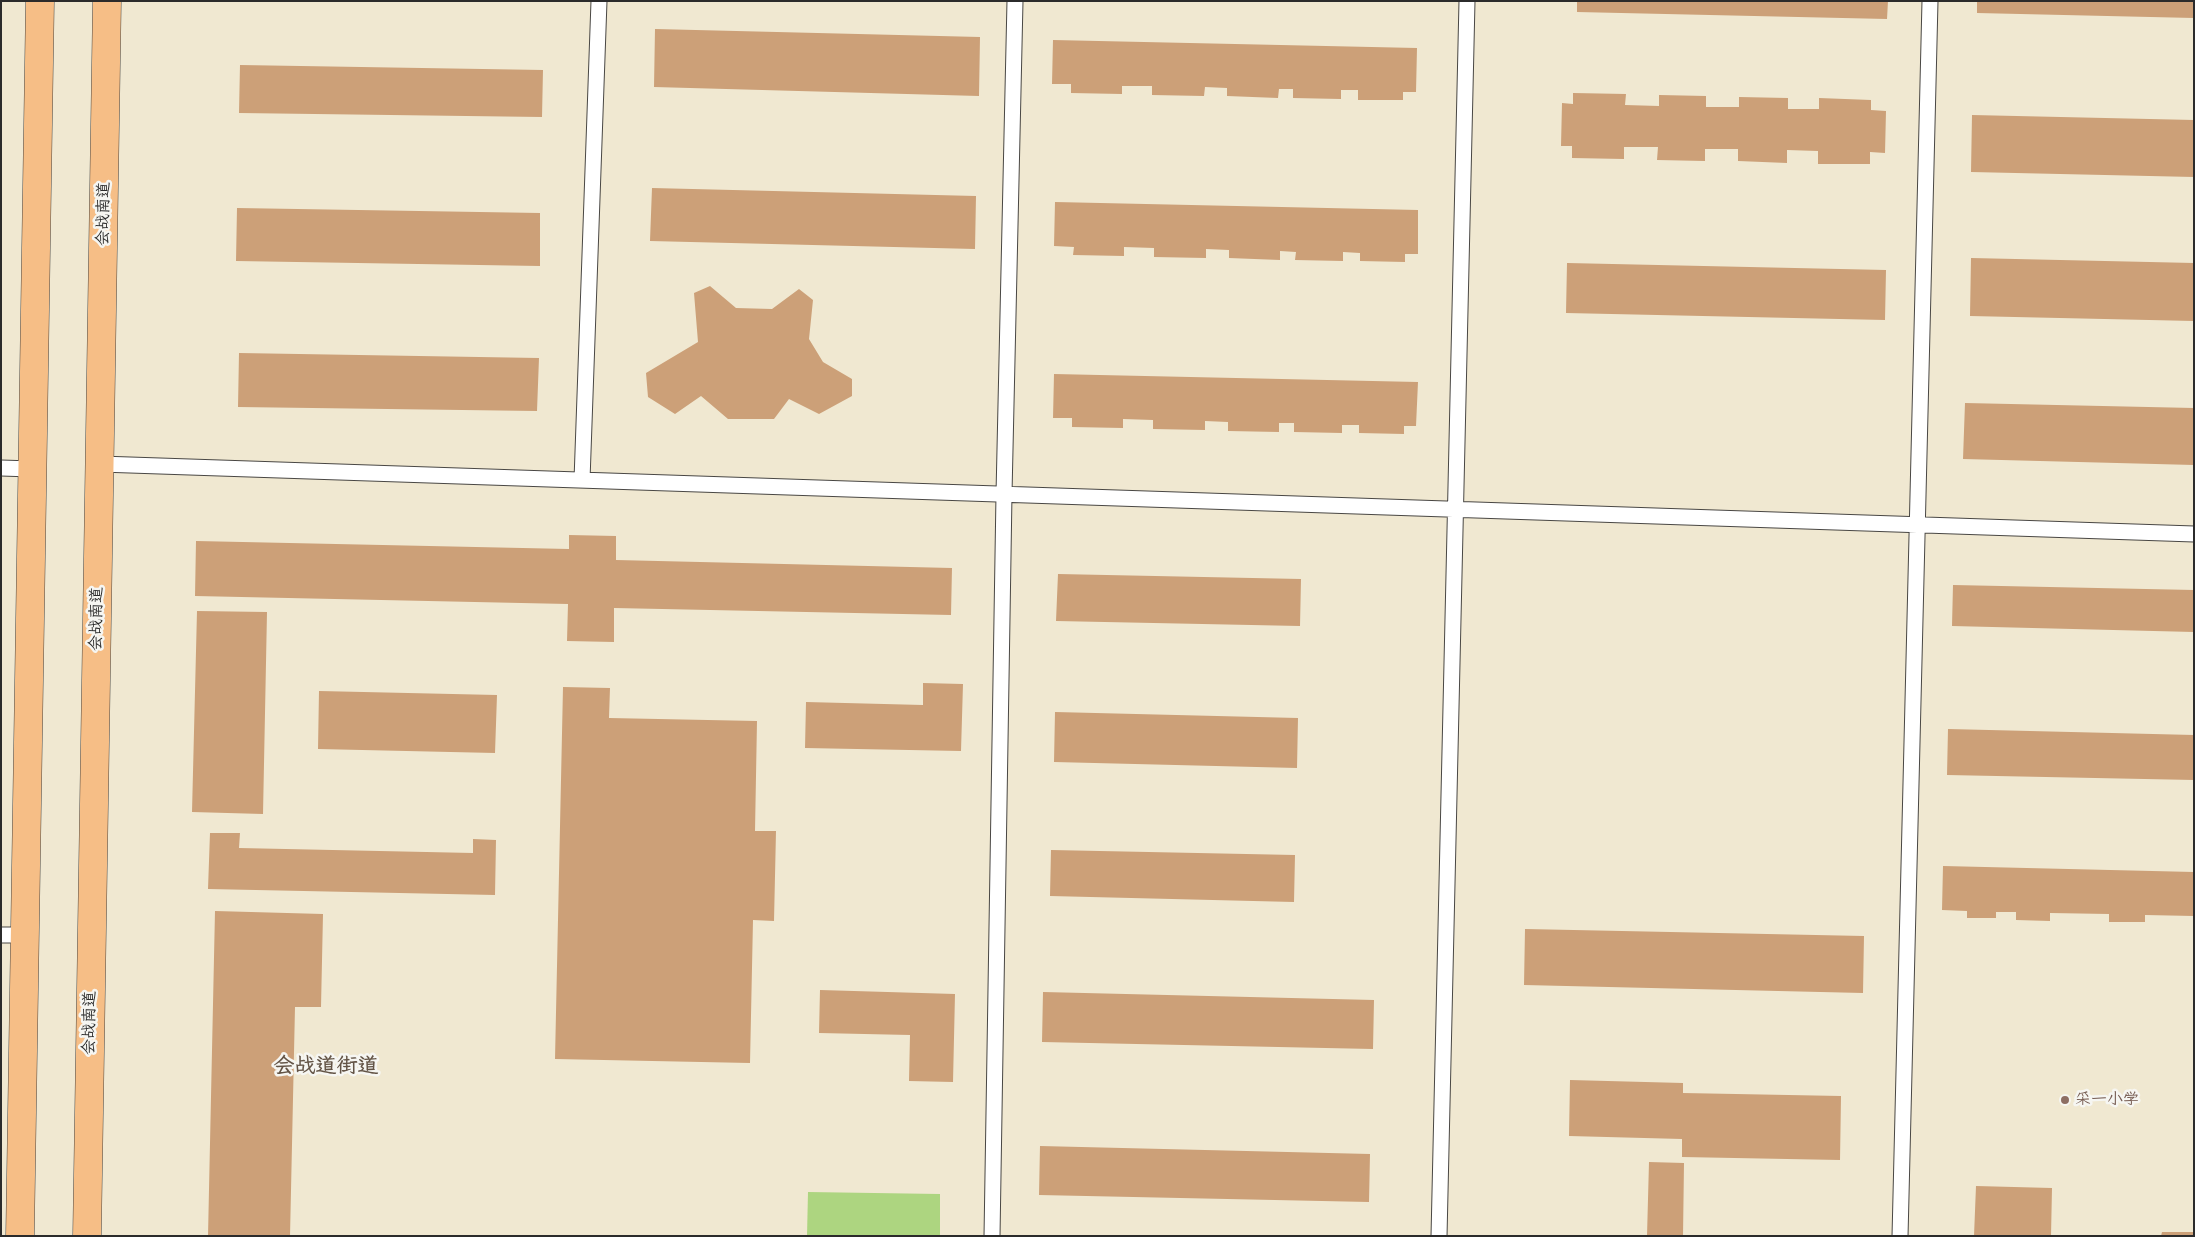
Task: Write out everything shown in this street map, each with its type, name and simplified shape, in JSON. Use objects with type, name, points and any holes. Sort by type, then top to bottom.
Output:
[{"type":"main road","points":[[20,1236],[13,935],[32,469],[40,1]]},
{"type":"main road","name":"会战南道","points":[[87,1236],[107,1]]},
{"type":"lane","points":[[582,480],[599,1]]},
{"type":"lane","points":[[992,1236],[1004,494],[1015,1]]},
{"type":"lane","points":[[1439,1236],[1467,1]]},
{"type":"lane","points":[[1900,1236],[1930,1]]},
{"type":"lane","points":[[100,464],[2194,534]]},
{"type":"lane","points":[[1,468],[32,469]]},
{"type":"green space","points":[[808,1192],[940,1194],[940,1236],[807,1236]]},
{"type":"building","points":[[1577,1],[1888,1],[1887,19],[1577,12]]},
{"type":"building","points":[[1977,1],[2194,1],[2194,18],[1977,13]]},
{"type":"building","points":[[655,29],[980,37],[979,96],[654,87]]},
{"type":"building","points":[[1053,40],[1417,48],[1416,92],[1403,92],[1403,100],[1358,100],[1358,90],[1341,90],[1341,99],[1293,98],[1293,89],[1279,89],[1278,98],[1227,96],[1227,88],[1205,87],[1204,96],[1152,95],[1152,86],[1122,86],[1122,94],[1071,93],[1071,84],[1052,84]]},
{"type":"building","points":[[240,65],[543,70],[542,117],[239,113]]},
{"type":"building","points":[[1573,93],[1626,94],[1625,105],[1659,106],[1659,95],[1706,96],[1706,107],[1739,107],[1739,97],[1788,98],[1788,109],[1819,109],[1819,98],[1871,100],[1871,110],[1886,111],[1885,153],[1870,152],[1870,164],[1818,164],[1818,151],[1787,150],[1787,163],[1738,161],[1738,149],[1705,149],[1705,161],[1657,160],[1658,147],[1624,147],[1624,159],[1572,158],[1572,146],[1561,146],[1562,103],[1573,104]]},
{"type":"building","points":[[1972,115],[2194,120],[2194,177],[1971,172]]},
{"type":"building","points":[[652,188],[976,196],[975,249],[650,241]]},
{"type":"building","points":[[1055,202],[1418,210],[1418,254],[1405,254],[1405,262],[1360,261],[1360,253],[1343,252],[1343,261],[1295,260],[1296,252],[1280,251],[1280,260],[1229,258],[1229,250],[1206,249],[1206,258],[1154,257],[1154,248],[1124,247],[1124,256],[1073,255],[1074,247],[1054,246]]},
{"type":"building","points":[[237,208],[540,213],[540,266],[236,261]]},
{"type":"building","points":[[1971,258],[2194,263],[2194,321],[1970,316]]},
{"type":"building","points":[[1567,263],[1886,270],[1885,320],[1566,313]]},
{"type":"building","points":[[710,286],[736,308],[772,309],[799,289],[813,300],[809,339],[823,362],[852,379],[852,396],[819,414],[789,399],[774,419],[728,419],[701,396],[675,414],[648,397],[646,373],[698,342],[694,293]]},
{"type":"building","points":[[239,353],[539,358],[537,411],[238,407]]},
{"type":"building","points":[[1054,374],[1418,382],[1416,426],[1404,426],[1404,434],[1359,433],[1359,425],[1342,425],[1342,433],[1294,432],[1294,423],[1279,423],[1279,432],[1228,431],[1228,422],[1205,421],[1205,430],[1153,429],[1153,420],[1123,419],[1123,428],[1072,427],[1072,418],[1053,418]]},
{"type":"building","points":[[1965,403],[2194,408],[2194,465],[1963,459]]},
{"type":"building","points":[[569,535],[616,536],[616,560],[952,568],[951,615],[614,608],[614,642],[567,641],[568,604],[195,596],[196,541],[569,549]]},
{"type":"building","points":[[1058,574],[1301,579],[1300,626],[1056,621]]},
{"type":"building","points":[[1953,585],[2194,590],[2194,632],[1952,626]]},
{"type":"building","points":[[197,611],[267,612],[263,814],[192,812]]},
{"type":"building","points":[[923,683],[963,684],[961,751],[805,748],[806,702],[923,705]]},
{"type":"building","points":[[563,687],[610,688],[609,718],[757,721],[755,831],[776,831],[774,921],[753,920],[750,1063],[555,1059]]},
{"type":"building","points":[[319,691],[497,695],[495,753],[318,749]]},
{"type":"building","points":[[1055,712],[1298,718],[1297,768],[1054,762]]},
{"type":"building","points":[[1948,729],[2194,735],[2194,780],[1947,775]]},
{"type":"building","points":[[210,833],[240,833],[239,848],[473,853],[473,839],[496,840],[495,895],[208,889]]},
{"type":"building","points":[[1051,850],[1295,855],[1294,902],[1050,896]]},
{"type":"building","points":[[1943,866],[2194,872],[2194,916],[2145,915],[2145,922],[2109,922],[2109,914],[2050,913],[2050,921],[2016,920],[2016,912],[1996,912],[1996,918],[1967,918],[1967,911],[1942,910]]},
{"type":"building","points":[[215,911],[323,914],[321,1007],[295,1007],[290,1236],[208,1236]]},
{"type":"building","points":[[1525,929],[1864,936],[1863,993],[1524,985]]},
{"type":"building","points":[[820,990],[955,994],[953,1082],[909,1081],[910,1035],[819,1033]]},
{"type":"building","points":[[1043,992],[1374,1000],[1373,1049],[1042,1042]]},
{"type":"building","points":[[1570,1080],[1683,1083],[1683,1093],[1841,1096],[1840,1160],[1682,1157],[1682,1139],[1569,1136]]},
{"type":"building","points":[[1040,1146],[1370,1154],[1369,1202],[1039,1195]]},
{"type":"building","points":[[1649,1162],[1684,1163],[1683,1236],[1647,1236]]},
{"type":"building","points":[[1976,1186],[2052,1188],[2051,1236],[1974,1236]]},
{"type":"building","points":[[2162,1232],[2194,1232],[2194,1236],[2161,1236]]},
{"type":"place","name":"采一小学","points":[[2065,1100]]},
{"type":"district","name":"会战道街道","points":[[326,1067]]}]
